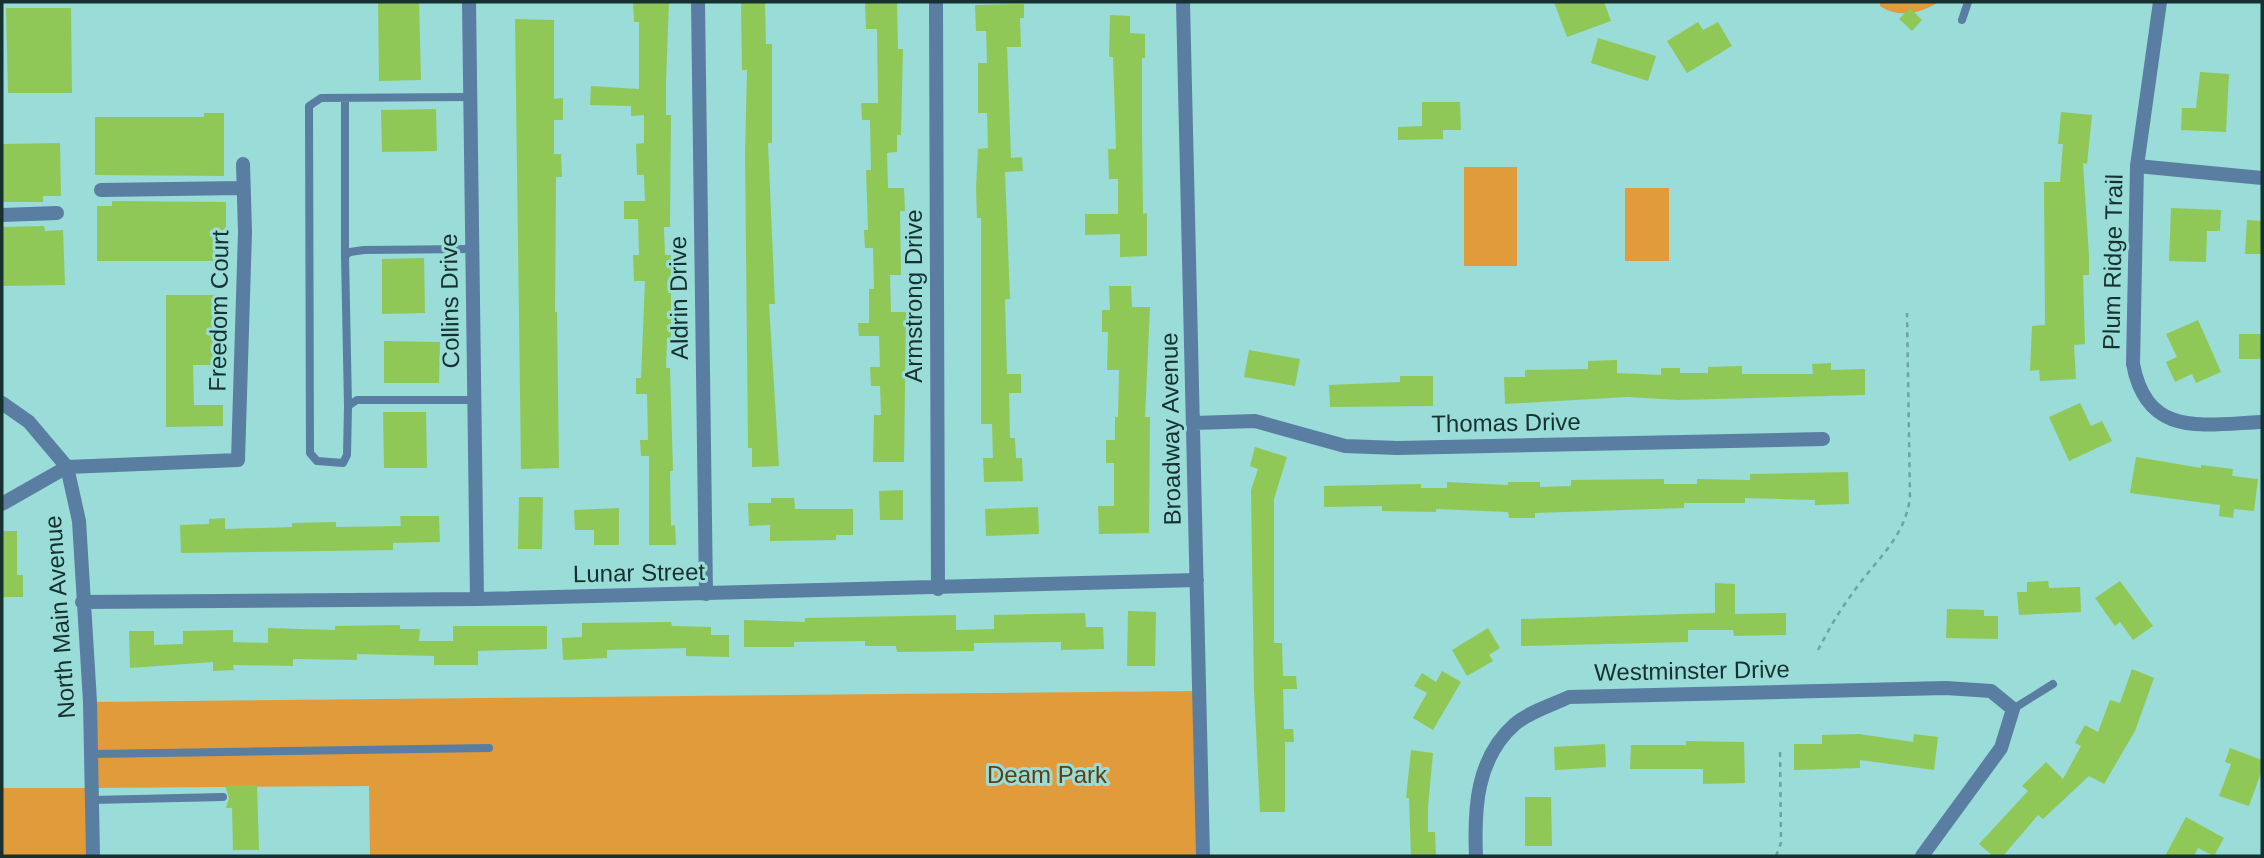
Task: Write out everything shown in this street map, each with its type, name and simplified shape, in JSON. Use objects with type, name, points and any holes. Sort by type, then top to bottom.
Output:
[{"type":"street","name":"Collins Drive","points":[[469,2],[477,599]]},
{"type":"street","name":"Aldrin Drive","points":[[698,2],[706,594]]},
{"type":"street","name":"Armstrong Drive","points":[[936,2],[938,589]]},
{"type":"street","name":"Broadway Avenue","points":[[1183,2],[1203,856]]},
{"type":"street","name":"Plum Ridge Trail","points":[[2160,2],[2137,166],[2133,364],[2138,389],[2152,407],[2172,420],[2196,425],[2260,422]]},
{"type":"street","name":"Freedom Court","points":[[67,467],[238,460],[245,232],[243,164]]},
{"type":"street","points":[[2137,166],[2262,178]]},
{"type":"street","points":[[101,190],[242,188]]},
{"type":"street","points":[[2,215],[57,213]]},
{"type":"street","name":"North Main Avenue","points":[[2,403],[29,422],[67,467],[79,521],[92,754],[93,856]]},
{"type":"street","name":"Thomas Drive","points":[[1194,424],[1255,421],[1345,446],[1397,448],[1823,439]]},
{"type":"street","points":[[2,504],[67,467]]},
{"type":"street","name":"Lunar Street","points":[[82,602],[477,599],[938,589],[1197,580]]},
{"type":"street","name":"Westminster Drive","points":[[1476,856],[1475,817],[1484,766],[1491,752],[1515,724],[1569,697],[1946,688],[1991,691],[2013,709]]},
{"type":"street","points":[[1922,856],[2001,748],[2013,709]]},
{"type":"lane","points":[[1962,20],[1968,2]]},
{"type":"lane","points":[[345,99],[348,406],[347,455],[343,463],[317,461],[310,453],[309,106],[321,98],[470,97]]},
{"type":"lane","points":[[345,256],[350,251],[365,250],[472,249]]},
{"type":"lane","points":[[348,406],[357,400],[474,400]]},
{"type":"lane","points":[[2013,709],[2053,684]]},
{"type":"lane","points":[[92,754],[489,748]]},
{"type":"lane","points":[[92,800],[223,797]]},
{"type":"path","points":[[1818,650],[1852,592],[1895,541],[1907,519],[1910,498],[1907,313]]},
{"type":"path","points":[[1776,856],[1781,842],[1780,748]]},
{"type":"green space","points":[[1880,2],[1937,3],[1916,12],[1901,13],[1887,10],[1880,6]]},
{"type":"green space","points":[[1464,167],[1517,167],[1517,266],[1464,266]]},
{"type":"green space","points":[[1625,188],[1669,188],[1669,261],[1625,261]]},
{"type":"green space","name":"Deam Park","points":[[1199,691],[1203,856],[370,856],[369,786],[92,788],[90,702]]},
{"type":"green space","points":[[2,788],[92,788],[93,856],[2,856]]},
{"type":"building","points":[[378,2],[419,2],[421,80],[379,81]]},
{"type":"building","points":[[633,2],[669,2],[666,115],[671,115],[670,227],[664,227],[665,255],[671,255],[671,339],[667,338],[666,368],[670,368],[673,471],[670,471],[671,526],[675,525],[676,545],[649,545],[649,456],[641,456],[640,440],[648,440],[647,394],[636,394],[636,378],[641,378],[645,281],[634,281],[633,255],[639,255],[638,219],[624,219],[624,201],[645,201],[644,175],[637,175],[636,144],[644,143],[644,115],[631,116],[631,106],[590,105],[591,86],[639,89],[639,22],[634,22]]},
{"type":"building","points":[[741,2],[765,2],[766,44],[772,44],[772,143],[768,143],[775,304],[769,304],[779,466],[752,467],[752,448],[748,448],[745,153],[747,70],[742,70]]},
{"type":"building","points":[[865,2],[897,2],[898,49],[903,49],[901,135],[897,135],[897,152],[887,153],[888,188],[904,188],[905,211],[900,211],[901,275],[890,275],[891,312],[906,312],[904,462],[873,462],[874,415],[881,415],[880,386],[871,386],[870,367],[880,367],[879,336],[859,336],[858,323],[869,323],[869,289],[874,289],[873,248],[865,248],[864,230],[868,230],[866,170],[871,170],[870,120],[862,120],[861,103],[878,103],[877,29],[866,29]]},
{"type":"building","points":[[1554,2],[1604,2],[1611,21],[1567,37]]},
{"type":"building","points":[[1024,4],[1024,18],[1020,18],[1021,47],[1007,47],[1011,158],[1022,157],[1023,171],[1005,172],[1010,299],[1005,299],[1007,374],[1021,374],[1021,393],[1009,393],[1010,438],[1015,438],[1016,458],[1022,458],[1023,481],[984,482],[983,458],[993,458],[992,424],[981,424],[981,218],[977,218],[976,188],[978,149],[988,148],[987,113],[978,113],[978,63],[987,63],[986,31],[976,31],[975,5]]},
{"type":"building","points":[[6,8],[71,8],[72,93],[8,93]]},
{"type":"building","points":[[1910,8],[1922,20],[1912,31],[1899,19]]},
{"type":"building","points":[[1110,15],[1130,16],[1130,33],[1145,34],[1145,58],[1142,58],[1142,130],[1143,214],[1147,213],[1147,256],[1120,257],[1120,234],[1085,235],[1085,214],[1118,214],[1118,179],[1109,179],[1108,149],[1116,149],[1113,57],[1109,57]]},
{"type":"building","points":[[515,19],[554,20],[554,99],[563,98],[563,120],[554,120],[554,154],[561,154],[562,177],[556,177],[555,312],[559,468],[521,469]]},
{"type":"building","points":[[1698,22],[1703,30],[1718,22],[1732,46],[1687,73],[1667,41]]},
{"type":"building","points":[[1598,38],[1656,56],[1648,81],[1591,63]]},
{"type":"building","points":[[2200,72],[2229,74],[2226,132],[2181,130],[2182,108],[2196,108]]},
{"type":"building","points":[[1422,102],[1460,102],[1461,130],[1443,130],[1443,139],[1398,140],[1398,127],[1422,126]]},
{"type":"building","points":[[436,109],[437,151],[382,152],[381,110]]},
{"type":"building","points":[[2061,112],[2092,115],[2087,164],[2083,163],[2089,256],[2089,275],[2083,275],[2085,344],[2074,345],[2076,379],[2040,381],[2039,370],[2030,371],[2032,326],[2045,325],[2044,182],[2060,182],[2063,144],[2058,144]]},
{"type":"building","points":[[204,113],[224,113],[224,176],[95,175],[95,117],[204,117]]},
{"type":"building","points":[[60,143],[61,196],[43,196],[43,202],[2,202],[2,144]]},
{"type":"building","points":[[112,201],[226,202],[226,261],[97,261],[97,206],[112,206]]},
{"type":"building","points":[[2171,208],[2221,210],[2220,231],[2207,231],[2206,262],[2169,261]]},
{"type":"building","points":[[2247,220],[2262,221],[2262,254],[2245,254]]},
{"type":"building","points":[[44,226],[45,231],[63,230],[65,285],[2,286],[2,227]]},
{"type":"building","points":[[424,258],[425,313],[382,314],[382,259]]},
{"type":"building","points":[[1109,286],[1131,286],[1132,307],[1150,307],[1145,417],[1150,417],[1149,533],[1099,534],[1098,506],[1114,506],[1114,463],[1106,463],[1106,440],[1115,440],[1115,417],[1118,417],[1119,370],[1107,370],[1108,332],[1102,332],[1102,310],[1110,310]]},
{"type":"building","points":[[166,295],[221,295],[222,365],[193,365],[194,405],[223,405],[223,426],[166,427]]},
{"type":"building","points":[[2198,320],[2221,372],[2196,383],[2192,374],[2175,382],[2166,362],[2177,357],[2166,334]]},
{"type":"building","points":[[2239,334],[2262,334],[2262,359],[2239,359]]},
{"type":"building","points":[[384,341],[440,342],[439,383],[384,383]]},
{"type":"building","points":[[1249,350],[1300,359],[1295,386],[1244,377]]},
{"type":"building","points":[[1617,360],[1617,373],[1661,375],[1661,368],[1680,368],[1680,373],[1708,373],[1708,367],[1742,366],[1742,374],[1813,374],[1812,364],[1831,363],[1831,370],[1865,369],[1865,395],[1679,400],[1627,397],[1505,404],[1504,377],[1525,377],[1525,370],[1588,369],[1588,361]]},
{"type":"building","points":[[1400,376],[1433,376],[1433,406],[1330,407],[1329,385],[1400,382]]},
{"type":"building","points":[[2080,403],[2091,426],[2102,421],[2112,441],[2069,461],[2049,417]]},
{"type":"building","points":[[383,412],[426,412],[427,468],[384,468]]},
{"type":"building","points":[[1255,447],[1287,457],[1274,499],[1274,643],[1282,643],[1283,676],[1296,676],[1297,689],[1283,689],[1284,729],[1293,729],[1294,742],[1285,742],[1285,812],[1260,812],[1254,690],[1251,490],[1258,469],[1250,466]]},
{"type":"building","points":[[2136,457],[2201,468],[2201,465],[2233,469],[2232,476],[2258,479],[2254,511],[2234,509],[2233,518],[2219,516],[2220,505],[2130,493]]},
{"type":"building","points":[[1848,472],[1849,504],[1815,505],[1815,500],[1745,498],[1745,503],[1684,503],[1684,508],[1535,513],[1535,518],[1509,518],[1508,512],[1436,509],[1436,512],[1382,511],[1382,506],[1324,507],[1324,486],[1421,484],[1421,488],[1447,488],[1447,482],[1508,485],[1508,482],[1540,482],[1540,487],[1571,486],[1571,480],[1664,479],[1664,484],[1697,484],[1697,479],[1750,480],[1750,474]]},
{"type":"building","points":[[903,490],[903,520],[880,520],[879,491]]},
{"type":"building","points":[[519,497],[543,497],[542,549],[518,549]]},
{"type":"building","points":[[771,498],[794,498],[795,509],[853,509],[853,535],[836,535],[836,540],[770,541],[770,525],[749,526],[748,503],[771,503]]},
{"type":"building","points":[[1038,507],[1039,534],[986,536],[985,509]]},
{"type":"building","points":[[619,508],[619,545],[594,545],[594,530],[575,530],[574,510]]},
{"type":"building","points":[[400,516],[439,516],[440,542],[393,543],[393,550],[181,553],[180,525],[209,524],[209,519],[225,518],[225,529],[292,527],[292,523],[336,522],[336,527],[401,526]]},
{"type":"building","points":[[2,531],[17,531],[17,575],[23,575],[23,597],[2,597]]},
{"type":"building","points":[[2048,581],[2049,588],[2080,587],[2081,612],[2019,615],[2017,592],[2027,592],[2027,582]]},
{"type":"building","points":[[2120,581],[2153,626],[2133,640],[2120,622],[2115,626],[2095,598]]},
{"type":"building","points":[[1715,583],[1735,584],[1735,614],[1786,613],[1786,635],[1734,636],[1733,630],[1688,630],[1688,642],[1521,646],[1521,619],[1715,613]]},
{"type":"building","points":[[1947,609],[1984,610],[1984,616],[1998,616],[1998,639],[1946,638]]},
{"type":"building","points":[[1128,611],[1156,612],[1155,666],[1127,666]]},
{"type":"building","points":[[1085,613],[1086,627],[1103,627],[1104,649],[1061,650],[1061,642],[974,643],[974,651],[897,652],[896,646],[865,646],[865,641],[794,642],[794,647],[744,647],[744,620],[805,622],[805,618],[956,615],[956,630],[994,629],[994,615]]},
{"type":"building","points":[[671,622],[672,626],[711,627],[711,635],[729,635],[729,657],[686,656],[686,648],[607,650],[607,658],[563,660],[562,638],[582,637],[582,623]]},
{"type":"building","points":[[400,625],[400,629],[420,629],[419,641],[453,641],[453,626],[547,626],[547,649],[478,651],[478,665],[434,665],[434,656],[357,654],[357,660],[293,659],[293,666],[233,665],[234,670],[213,671],[213,662],[130,668],[129,631],[154,631],[154,645],[183,644],[183,631],[233,630],[233,642],[268,643],[268,628],[335,630],[335,626]]},
{"type":"building","points":[[1488,628],[1500,648],[1489,655],[1493,661],[1467,676],[1452,650]]},
{"type":"building","points":[[2132,669],[2154,678],[2135,731],[2104,784],[2089,776],[2043,819],[2038,815],[2003,856],[1993,856],[1979,844],[2028,791],[2022,786],[2046,762],[2063,779],[2081,746],[2075,743],[2085,725],[2098,732],[2110,700],[2120,703]]},
{"type":"building","points":[[1442,671],[1461,682],[1433,730],[1413,718],[1427,693],[1414,686],[1422,673],[1436,682]]},
{"type":"building","points":[[1859,734],[1913,742],[1914,734],[1938,737],[1934,770],[1860,760],[1860,768],[1794,770],[1794,744],[1822,744],[1822,735]]},
{"type":"building","points":[[1686,741],[1744,742],[1745,783],[1703,784],[1703,769],[1630,769],[1631,745],[1686,745]]},
{"type":"building","points":[[1605,744],[1606,767],[1555,770],[1554,747]]},
{"type":"building","points":[[2230,748],[2262,760],[2262,770],[2249,806],[2219,796],[2231,764],[2225,762]]},
{"type":"building","points":[[1411,750],[1433,753],[1428,832],[1435,832],[1436,856],[1411,856],[1409,798],[1406,798]]},
{"type":"building","points":[[257,785],[259,850],[233,850],[232,808],[226,808],[229,798],[225,786]]},
{"type":"building","points":[[1525,797],[1551,797],[1552,846],[1525,846]]},
{"type":"building","points":[[2186,817],[2224,838],[2214,856],[2198,848],[2194,856],[2165,856]]}]
